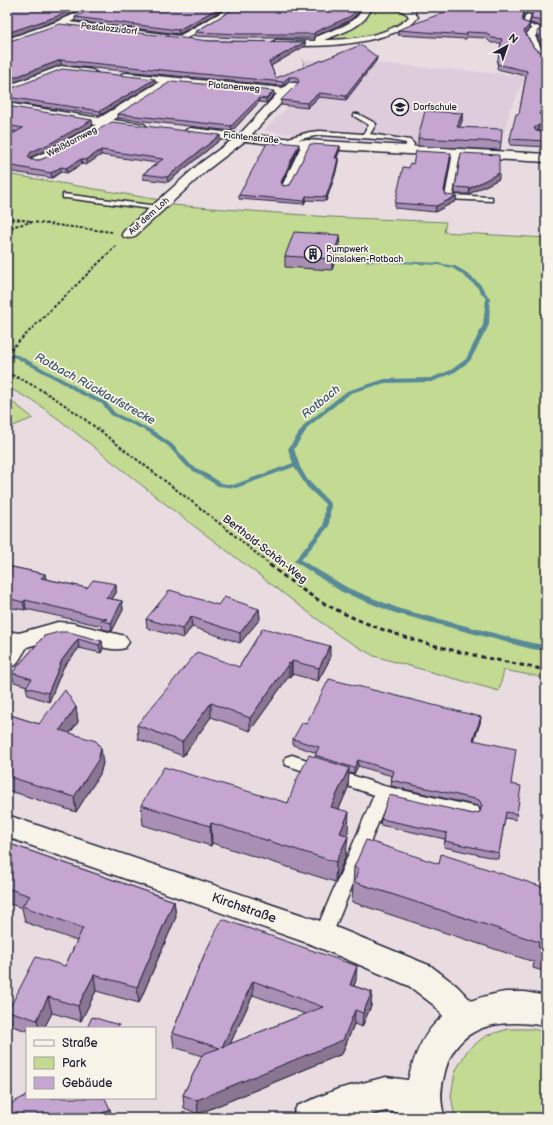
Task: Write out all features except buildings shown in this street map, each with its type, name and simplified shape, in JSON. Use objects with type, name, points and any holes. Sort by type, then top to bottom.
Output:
[{"type":"street","points":[[7,42],[59,24],[98,7]]},
{"type":"street","points":[[180,39],[237,7]]},
{"type":"street","points":[[310,43],[356,23],[365,16],[368,7]]},
{"type":"street","points":[[265,43],[348,42],[367,40],[408,24],[414,17],[410,12],[398,7]]},
{"type":"street","name":"Pestalozzidorf","points":[[59,24],[195,41]]},
{"type":"street","points":[[536,33],[546,57]]},
{"type":"street","name":"Pestalozzidorf","points":[[146,44],[159,37]]},
{"type":"street","points":[[7,90],[61,69],[100,73]]},
{"type":"street","name":"Platanenweg","points":[[115,75],[169,81],[290,88]]},
{"type":"street","name":"Weißdornweg","points":[[36,161],[54,153],[169,81]]},
{"type":"street","name":"Auf dem Loh","points":[[129,234],[203,167],[242,138],[265,112],[290,88]]},
{"type":"street","points":[[7,106],[104,122],[155,128]]},
{"type":"street","name":"Fichtenstraße","points":[[179,131],[306,144],[456,154],[546,158]]},
{"type":"street","points":[[11,646],[58,630],[72,631],[117,642]]},
{"type":"street","name":"Kirchstraße","points":[[7,826],[323,935],[420,976],[446,996],[465,1018]]},
{"type":"street","points":[[309,1118],[338,1106],[386,1094],[425,1109],[427,1066],[441,1038],[465,1018],[496,1007],[530,1007],[546,1011]]},
{"type":"lane","points":[[528,16],[525,25],[536,33]]},
{"type":"lane","points":[[356,115],[373,124],[365,136]]},
{"type":"lane","points":[[281,141],[320,133],[365,136],[404,140],[410,144],[408,150]]},
{"type":"lane","points":[[286,186],[306,144]]},
{"type":"lane","points":[[456,154],[449,197],[489,199]]},
{"type":"lane","points":[[66,196],[158,208]]},
{"type":"lane","points":[[292,761],[383,792],[472,812]]},
{"type":"lane","points":[[323,935],[383,792]]},
{"type":"path","points":[[290,88],[304,67],[302,53],[310,43]]},
{"type":"path","points":[[7,218],[129,234]]},
{"type":"path","points":[[7,231],[14,226],[32,222]]},
{"type":"path","name":"Auf dem Loh","points":[[7,353],[129,234]]},
{"type":"path","name":"Berthold-Schön-Weg","points":[[7,373],[24,380],[66,405],[228,529],[306,592],[341,612],[415,639],[469,654],[546,670]]},
{"type":"shaded area","name":"Dorfschule","points":[[305,60],[337,60],[526,76],[510,110],[500,150],[347,140],[263,131],[297,98],[297,89],[305,67]]},
{"type":"green space","points":[[370,7],[386,7],[401,10],[410,17],[391,30],[381,34],[358,38],[323,41],[323,39],[367,19],[365,18],[369,13]]},
{"type":"green space","points":[[7,174],[160,200],[153,205],[168,209],[172,205],[330,217],[446,222],[444,232],[546,238],[546,682],[540,677],[504,670],[499,691],[374,656],[341,637],[173,510],[61,421],[35,402],[7,387]]},
{"type":"green space","points":[[14,403],[33,418],[13,426],[7,421],[7,405]]},
{"type":"green space","points":[[508,1029],[533,1029],[546,1033],[546,1118],[455,1118],[451,1096],[455,1072],[467,1051],[485,1036]]},
{"type":"waterway","name":"Rotbach","points":[[296,464],[291,449],[307,425],[349,392],[385,381],[432,380],[453,371],[468,360],[486,325],[488,299],[478,285],[462,272],[453,267],[438,264],[363,260]]},
{"type":"waterway","name":"Rotbach Rücklaufstrecke","points":[[7,354],[18,357],[80,392],[104,403],[113,414],[150,431],[170,445],[189,466],[220,485],[234,487],[296,464]]},
{"type":"waterway","name":"Rotbach","points":[[296,464],[305,480],[328,504],[326,526],[297,561],[345,590],[398,611],[532,646],[546,648]]},
{"type":"place","name":"Dorfschule","points":[[400,107]]},
{"type":"place","name":"Pumpwerk Dinslaken-Rotbach","points":[[313,254]]}]
